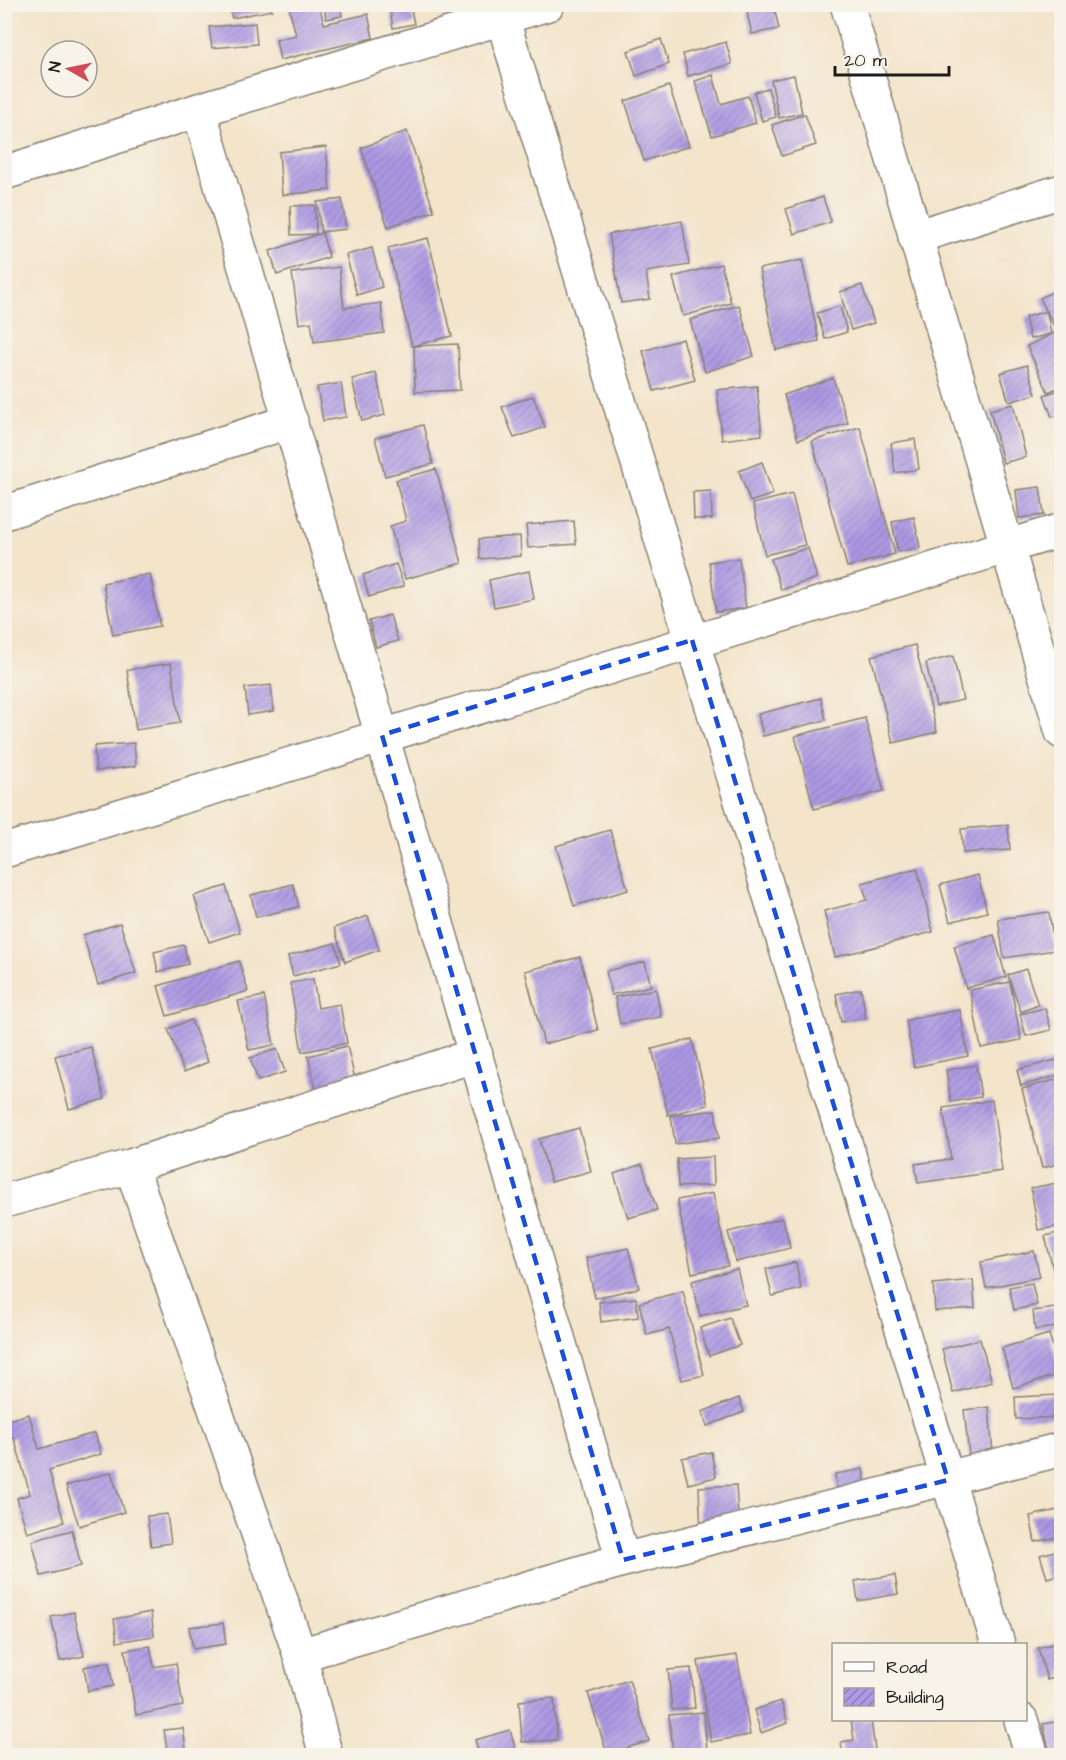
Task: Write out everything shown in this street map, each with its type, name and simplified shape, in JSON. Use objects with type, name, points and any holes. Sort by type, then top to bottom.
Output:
[{"type":"street","points":[[4,173],[500,11],[548,4]]},
{"type":"street","points":[[847,4],[1062,732]]},
{"type":"street","points":[[500,11],[998,1643]]},
{"type":"street","points":[[200,110],[623,1560]]},
{"type":"street","points":[[915,237],[1062,191]]},
{"type":"street","points":[[4,513],[291,421]]},
{"type":"street","points":[[4,851],[692,640],[1062,530]]},
{"type":"street","points":[[4,1201],[130,1166],[476,1055]]},
{"type":"street","points":[[130,1166],[300,1655],[326,1755]]},
{"type":"street","points":[[300,1655],[623,1560],[948,1480],[1062,1449]]},
{"type":"street","points":[[1022,1721],[1032,1755]]},
{"type":"highlighted area","points":[[692,640],[948,1480],[623,1560],[382,735]]},
{"type":"building","points":[[288,4],[319,4],[324,24],[368,14],[373,38],[280,60],[276,40],[296,35]]},
{"type":"building","points":[[324,4],[340,4],[342,16],[326,19]]},
{"type":"building","points":[[389,4],[410,4],[414,24],[393,28]]},
{"type":"building","points":[[229,5],[271,5],[272,10],[232,18]]},
{"type":"building","points":[[774,7],[779,29],[752,34],[747,13]]},
{"type":"building","points":[[255,23],[257,44],[212,48],[209,27]]},
{"type":"building","points":[[661,39],[669,64],[636,76],[628,51]]},
{"type":"building","points":[[726,42],[732,64],[688,76],[683,54]]},
{"type":"building","points":[[713,75],[721,104],[748,96],[756,123],[712,136],[695,81]]},
{"type":"building","points":[[794,75],[802,113],[779,118],[771,80]]},
{"type":"building","points":[[669,86],[689,146],[644,161],[625,101]]},
{"type":"building","points":[[768,88],[776,117],[762,121],[754,92]]},
{"type":"building","points":[[805,114],[816,145],[782,156],[772,125]]},
{"type":"building","points":[[407,131],[434,211],[388,227],[361,148]]},
{"type":"building","points":[[326,147],[330,190],[282,195],[279,152]]},
{"type":"building","points":[[823,197],[831,222],[794,234],[786,209]]},
{"type":"building","points":[[342,199],[346,229],[321,232],[317,202]]},
{"type":"building","points":[[315,205],[316,234],[291,235],[290,206]]},
{"type":"building","points":[[682,221],[689,265],[646,272],[650,299],[621,303],[609,234]]},
{"type":"building","points":[[322,233],[329,257],[277,275],[270,251]]},
{"type":"building","points":[[428,238],[452,336],[412,346],[388,248]]},
{"type":"building","points":[[372,248],[382,287],[357,295],[346,255]]},
{"type":"building","points":[[802,260],[819,341],[776,350],[759,269]]},
{"type":"building","points":[[721,264],[731,303],[683,316],[673,277]]},
{"type":"building","points":[[339,267],[344,308],[381,303],[384,333],[314,342],[311,322],[299,324],[292,273]]},
{"type":"building","points":[[862,285],[874,323],[851,330],[840,292]]},
{"type":"building","points":[[1058,289],[1062,295],[1062,386],[1048,392],[1027,346],[1057,332],[1040,298]]},
{"type":"building","points":[[739,305],[754,356],[705,372],[690,320]]},
{"type":"building","points":[[840,306],[847,332],[825,339],[817,313]]},
{"type":"building","points":[[1047,311],[1051,334],[1030,339],[1025,317]]},
{"type":"building","points":[[683,339],[695,380],[654,391],[643,351]]},
{"type":"building","points":[[458,344],[460,390],[415,392],[414,346]]},
{"type":"building","points":[[1027,365],[1036,394],[1009,402],[1000,373]]},
{"type":"building","points":[[376,373],[385,415],[362,421],[352,379]]},
{"type":"building","points":[[833,378],[848,423],[798,440],[784,395]]},
{"type":"building","points":[[341,383],[346,417],[323,421],[317,387]]},
{"type":"building","points":[[757,386],[762,435],[722,440],[717,390]]},
{"type":"building","points":[[1062,389],[1062,414],[1052,417],[1044,395]]},
{"type":"building","points":[[533,396],[545,427],[514,438],[502,407]]},
{"type":"building","points":[[1013,404],[1026,457],[1003,463],[990,410]]},
{"type":"building","points":[[423,425],[433,464],[385,476],[375,438]]},
{"type":"building","points":[[860,427],[895,554],[847,567],[812,441]]},
{"type":"building","points":[[915,439],[919,469],[895,473],[891,443]]},
{"type":"building","points":[[762,462],[773,494],[750,502],[739,471]]},
{"type":"building","points":[[436,469],[462,563],[405,579],[390,526],[406,521],[396,480]]},
{"type":"building","points":[[1040,487],[1044,515],[1019,518],[1016,490]]},
{"type":"building","points":[[711,491],[712,519],[694,519],[693,492]]},
{"type":"building","points":[[792,494],[805,545],[765,555],[753,504]]},
{"type":"building","points":[[914,517],[920,548],[898,552],[892,522]]},
{"type":"building","points":[[574,521],[576,544],[528,548],[526,525]]},
{"type":"building","points":[[520,536],[521,556],[480,559],[479,539]]},
{"type":"building","points":[[808,548],[817,578],[781,590],[771,559]]},
{"type":"building","points":[[739,558],[746,608],[716,612],[709,562]]},
{"type":"building","points":[[396,564],[404,586],[369,597],[363,575]]},
{"type":"building","points":[[529,571],[534,599],[494,607],[489,580]]},
{"type":"building","points":[[150,574],[160,626],[113,635],[103,583]]},
{"type":"building","points":[[390,615],[398,641],[376,647],[369,621]]},
{"type":"building","points":[[915,645],[937,732],[893,743],[871,656]]},
{"type":"building","points":[[953,656],[963,700],[936,706],[926,663]]},
{"type":"building","points":[[171,663],[180,723],[136,730],[127,670]]},
{"type":"building","points":[[271,685],[274,711],[248,715],[245,688]]},
{"type":"building","points":[[821,698],[826,720],[763,736],[758,714]]},
{"type":"building","points":[[865,718],[884,791],[814,809],[795,736]]},
{"type":"building","points":[[134,743],[136,766],[96,771],[94,746]]},
{"type":"building","points":[[1008,825],[1010,850],[963,853],[961,829]]},
{"type":"building","points":[[610,830],[628,890],[574,906],[556,846]]},
{"type":"building","points":[[917,868],[933,932],[835,957],[824,911],[867,900],[862,883]]},
{"type":"building","points":[[978,875],[987,912],[950,922],[940,885]]},
{"type":"building","points":[[293,884],[299,907],[256,917],[251,895]]},
{"type":"building","points":[[226,886],[240,932],[209,942],[194,896]]},
{"type":"building","points":[[1049,912],[1055,950],[1004,958],[998,919]]},
{"type":"building","points":[[368,916],[379,950],[345,962],[334,928]]},
{"type":"building","points":[[120,923],[136,973],[98,985],[83,935]]},
{"type":"building","points":[[994,935],[1006,977],[966,988],[954,946]]},
{"type":"building","points":[[335,943],[341,963],[293,976],[288,956]]},
{"type":"building","points":[[184,945],[188,964],[158,972],[154,952]]},
{"type":"building","points":[[580,957],[598,1030],[544,1044],[525,971]]},
{"type":"building","points":[[239,961],[248,991],[167,1016],[158,986]]},
{"type":"building","points":[[645,962],[651,986],[611,995],[606,971]]},
{"type":"building","points":[[1026,969],[1038,1005],[1021,1012],[1008,975]]},
{"type":"building","points":[[313,979],[318,1008],[340,1004],[347,1043],[302,1052],[290,983]]},
{"type":"building","points":[[1010,982],[1021,1040],[981,1048],[970,990]]},
{"type":"building","points":[[656,989],[661,1017],[620,1024],[615,997]]},
{"type":"building","points":[[861,989],[866,1018],[841,1022],[836,994]]},
{"type":"building","points":[[264,996],[274,1045],[249,1050],[238,1001]]},
{"type":"building","points":[[1045,1008],[1051,1030],[1026,1036],[1020,1014]]},
{"type":"building","points":[[960,1010],[968,1056],[914,1067],[906,1020]]},
{"type":"building","points":[[191,1020],[208,1062],[184,1072],[168,1029]]},
{"type":"building","points":[[692,1039],[708,1105],[668,1115],[652,1049]]},
{"type":"building","points":[[347,1046],[355,1079],[316,1089],[308,1056]]},
{"type":"building","points":[[91,1047],[105,1099],[69,1109],[55,1056]]},
{"type":"building","points":[[277,1049],[285,1072],[258,1081],[250,1058]]},
{"type":"building","points":[[1056,1060],[1060,1075],[1021,1086],[1017,1070]]},
{"type":"building","points":[[976,1065],[981,1097],[951,1102],[946,1070]]},
{"type":"building","points":[[1062,1078],[1062,1163],[1042,1168],[1022,1089]]},
{"type":"building","points":[[992,1100],[1002,1171],[918,1183],[915,1164],[951,1159],[943,1108]]},
{"type":"building","points":[[715,1110],[719,1138],[675,1144],[671,1116]]},
{"type":"building","points":[[579,1128],[591,1171],[551,1182],[539,1139]]},
{"type":"building","points":[[713,1157],[714,1185],[678,1187],[677,1159]]},
{"type":"building","points":[[642,1164],[657,1210],[628,1218],[614,1174]]},
{"type":"building","points":[[1062,1182],[1062,1226],[1038,1230],[1031,1188]]},
{"type":"building","points":[[713,1193],[728,1266],[692,1273],[677,1200]]},
{"type":"building","points":[[783,1218],[790,1248],[736,1262],[728,1232]]},
{"type":"building","points":[[1062,1232],[1062,1294],[1059,1295],[1045,1236]]},
{"type":"building","points":[[628,1248],[639,1288],[595,1298],[586,1258]]},
{"type":"building","points":[[1034,1251],[1040,1277],[986,1288],[981,1262]]},
{"type":"building","points":[[796,1262],[801,1289],[772,1296],[766,1269]]},
{"type":"building","points":[[737,1269],[746,1305],[700,1316],[692,1281]]},
{"type":"building","points":[[973,1280],[975,1308],[935,1311],[933,1284]]},
{"type":"building","points":[[1032,1283],[1037,1305],[1014,1310],[1009,1287]]},
{"type":"building","points":[[683,1291],[704,1375],[682,1380],[669,1329],[647,1335],[639,1303]]},
{"type":"building","points":[[636,1298],[638,1317],[601,1322],[599,1302]]},
{"type":"building","points":[[1062,1307],[1062,1326],[1035,1330],[1033,1311]]},
{"type":"building","points":[[730,1318],[740,1345],[709,1356],[700,1328]]},
{"type":"building","points":[[1049,1334],[1061,1374],[1013,1388],[1002,1348]]},
{"type":"building","points":[[980,1339],[992,1382],[953,1393],[942,1349]]},
{"type":"building","points":[[1059,1395],[1060,1417],[1016,1419],[1015,1397]]},
{"type":"building","points":[[739,1398],[744,1412],[707,1426],[702,1412]]},
{"type":"building","points":[[989,1407],[993,1454],[969,1456],[964,1410]]},
{"type":"building","points":[[29,1414],[39,1449],[95,1433],[101,1454],[49,1470],[64,1522],[27,1533],[17,1498],[30,1494],[14,1437],[4,1440],[4,1421]]},
{"type":"building","points":[[711,1452],[716,1477],[688,1484],[682,1458]]},
{"type":"building","points":[[863,1469],[867,1492],[838,1497],[835,1474]]},
{"type":"building","points":[[111,1472],[124,1512],[79,1526],[66,1486]]},
{"type":"building","points":[[736,1485],[739,1530],[701,1533],[699,1487]]},
{"type":"building","points":[[1062,1509],[1062,1536],[1035,1542],[1030,1516]]},
{"type":"building","points":[[167,1514],[171,1543],[151,1546],[147,1516]]},
{"type":"building","points":[[72,1530],[81,1566],[41,1576],[32,1541]]},
{"type":"building","points":[[1062,1549],[1062,1574],[1047,1578],[1040,1555]]},
{"type":"building","points":[[895,1575],[898,1594],[858,1601],[855,1581]]},
{"type":"building","points":[[74,1612],[84,1656],[60,1661],[51,1617]]},
{"type":"building","points":[[151,1612],[154,1636],[117,1642],[114,1619]]},
{"type":"building","points":[[223,1623],[226,1644],[193,1649],[189,1627]]},
{"type":"building","points":[[1062,1641],[1062,1676],[1047,1680],[1038,1648]]},
{"type":"building","points":[[150,1646],[154,1667],[176,1663],[183,1706],[136,1715],[125,1650]]},
{"type":"building","points":[[737,1655],[750,1735],[711,1742],[698,1661]]},
{"type":"building","points":[[109,1662],[113,1686],[88,1691],[84,1667]]},
{"type":"building","points":[[691,1668],[695,1708],[672,1710],[668,1670]]},
{"type":"building","points":[[629,1680],[649,1741],[607,1754],[588,1693]]},
{"type":"building","points":[[554,1698],[557,1740],[522,1742],[519,1701]]},
{"type":"building","points":[[781,1701],[788,1723],[761,1733],[754,1710]]},
{"type":"building","points":[[704,1712],[707,1751],[673,1753],[669,1715]]},
{"type":"building","points":[[851,1721],[871,1721],[876,1756],[843,1756],[841,1742],[854,1740]]},
{"type":"building","points":[[1062,1721],[1062,1756],[1050,1756],[1043,1724]]},
{"type":"building","points":[[183,1728],[187,1756],[168,1756],[164,1730]]},
{"type":"building","points":[[510,1730],[516,1751],[500,1756],[480,1756],[475,1740]]}]
